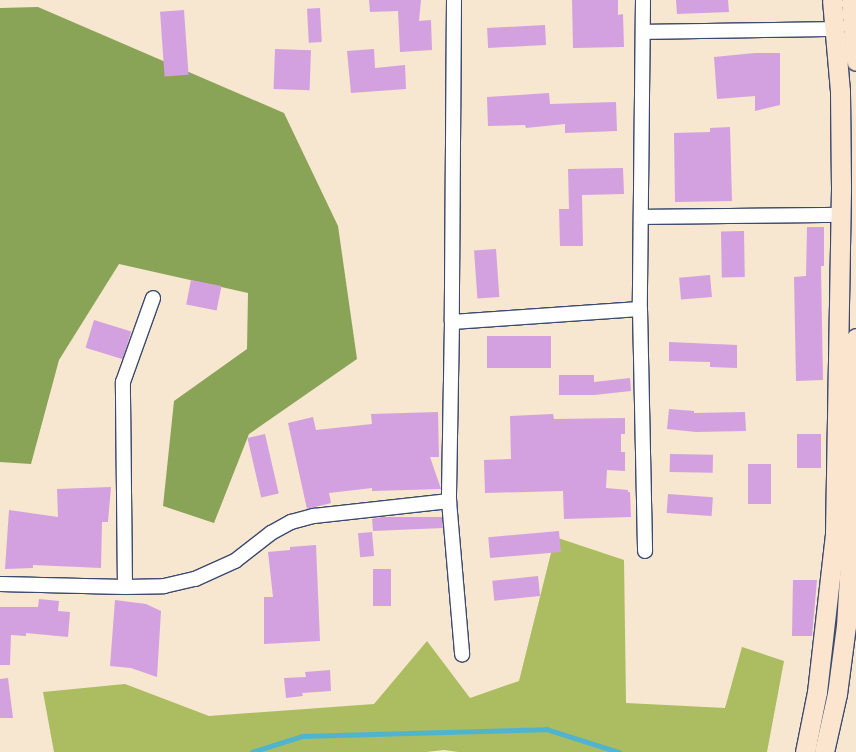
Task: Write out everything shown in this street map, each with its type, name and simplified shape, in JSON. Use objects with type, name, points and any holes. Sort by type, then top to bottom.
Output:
[{"type":"street","points":[[454,0],[452,322],[449,501],[462,654]]},
{"type":"street","points":[[643,0],[644,32],[640,309],[645,551]]},
{"type":"street","points":[[805,752],[817,692],[826,625],[835,533],[840,214],[840,91],[836,29],[832,0]]},
{"type":"street","points":[[852,0],[856,61]]},
{"type":"street","points":[[644,32],[836,29]]},
{"type":"street","points":[[641,217],[840,214]]},
{"type":"street","points":[[125,587],[123,382],[130,357],[153,298]]},
{"type":"street","points":[[452,322],[640,309]]},
{"type":"street","points":[[824,752],[837,694],[846,626],[853,514],[856,338]]},
{"type":"street","points":[[0,584],[125,587],[164,586],[195,580],[235,561],[278,529],[291,522],[314,516],[449,501]]},
{"type":"green space","points":[[38,7],[284,113],[338,226],[357,359],[249,434],[214,523],[163,506],[174,401],[247,349],[248,293],[119,264],[59,360],[31,464],[0,462],[0,8]]},
{"type":"green space","points":[[555,537],[624,560],[626,703],[725,708],[742,647],[784,661],[767,752],[458,752],[444,750],[426,752],[54,752],[43,692],[125,684],[209,716],[374,704],[427,641],[470,698],[519,681]]},
{"type":"building","points":[[369,0],[421,0],[419,21],[431,20],[432,50],[400,52],[398,11],[370,12]]},
{"type":"building","points":[[572,0],[618,0],[618,15],[623,14],[624,47],[573,48]]},
{"type":"building","points":[[676,0],[728,0],[729,12],[677,14]]},
{"type":"building","points":[[320,8],[322,42],[309,43],[307,9]]},
{"type":"building","points":[[184,10],[189,75],[165,77],[160,12]]},
{"type":"building","points":[[545,25],[546,45],[488,48],[487,28]]},
{"type":"building","points":[[275,49],[311,50],[310,90],[274,89]]},
{"type":"building","points":[[374,49],[375,68],[405,65],[406,89],[351,93],[347,51]]},
{"type":"building","points":[[755,53],[780,53],[780,105],[755,111],[755,96],[717,99],[714,57]]},
{"type":"building","points":[[549,93],[550,104],[616,102],[617,131],[565,133],[565,124],[526,128],[525,125],[488,126],[487,97]]},
{"type":"building","points":[[730,127],[732,201],[675,202],[674,133],[710,132],[710,128]]},
{"type":"building","points":[[623,168],[624,194],[582,195],[583,246],[560,246],[559,209],[569,209],[568,169]]},
{"type":"building","points":[[807,227],[824,227],[824,266],[821,266],[823,380],[796,381],[794,277],[806,276]]},
{"type":"building","points":[[721,231],[744,231],[745,277],[722,277]]},
{"type":"building","points":[[496,249],[499,297],[477,298],[474,251]]},
{"type":"building","points":[[710,275],[712,297],[681,300],[679,278]]},
{"type":"building","points":[[191,280],[221,286],[217,310],[186,305]]},
{"type":"building","points":[[94,320],[131,331],[123,359],[86,348]]},
{"type":"building","points":[[487,336],[551,336],[551,368],[487,368]]},
{"type":"building","points":[[669,342],[737,345],[737,368],[710,367],[710,362],[669,361]]},
{"type":"building","points":[[559,375],[594,375],[594,382],[630,378],[631,391],[594,395],[559,395]]},
{"type":"building","points":[[669,409],[694,411],[694,413],[745,412],[746,431],[696,432],[667,429]]},
{"type":"building","points":[[438,412],[439,457],[430,457],[441,489],[372,491],[372,488],[329,493],[331,503],[307,509],[288,423],[313,417],[316,430],[372,424],[371,414]]},
{"type":"building","points":[[553,414],[554,419],[625,418],[625,434],[621,434],[621,452],[625,452],[625,471],[607,470],[606,488],[628,490],[628,492],[630,492],[631,517],[564,519],[563,491],[485,493],[484,460],[511,459],[510,416]]},
{"type":"building","points":[[265,434],[279,493],[261,497],[247,438]]},
{"type":"building","points":[[797,434],[821,434],[821,468],[797,468]]},
{"type":"building","points":[[670,454],[713,455],[713,473],[670,472]]},
{"type":"building","points":[[748,464],[771,464],[771,504],[748,504]]},
{"type":"building","points":[[111,487],[108,522],[102,522],[101,568],[33,565],[33,568],[5,569],[9,510],[58,517],[57,489]]},
{"type":"building","points":[[668,494],[713,497],[712,516],[667,513]]},
{"type":"building","points":[[381,517],[442,517],[443,528],[373,531],[372,519]]},
{"type":"building","points":[[559,531],[561,552],[490,558],[488,537]]},
{"type":"building","points":[[372,532],[374,556],[360,557],[358,533]]},
{"type":"building","points":[[316,545],[320,641],[264,644],[264,597],[273,597],[268,552],[290,550],[290,547]]},
{"type":"building","points":[[373,569],[391,569],[391,606],[373,606]]},
{"type":"building","points":[[538,576],[540,596],[494,601],[492,581]]},
{"type":"building","points":[[793,580],[817,580],[812,636],[792,636]]},
{"type":"building","points":[[39,599],[59,601],[58,611],[70,612],[68,637],[26,633],[26,636],[11,635],[10,665],[0,665],[0,607],[38,607]]},
{"type":"building","points":[[115,600],[146,604],[161,611],[157,677],[131,668],[110,666]]},
{"type":"building","points":[[330,670],[331,691],[302,693],[303,696],[286,698],[284,678],[306,677],[305,672]]},
{"type":"building","points":[[8,678],[13,718],[0,718],[0,679]]},
{"type":"waterway","points":[[252,752],[302,736],[546,729],[619,752]]}]
